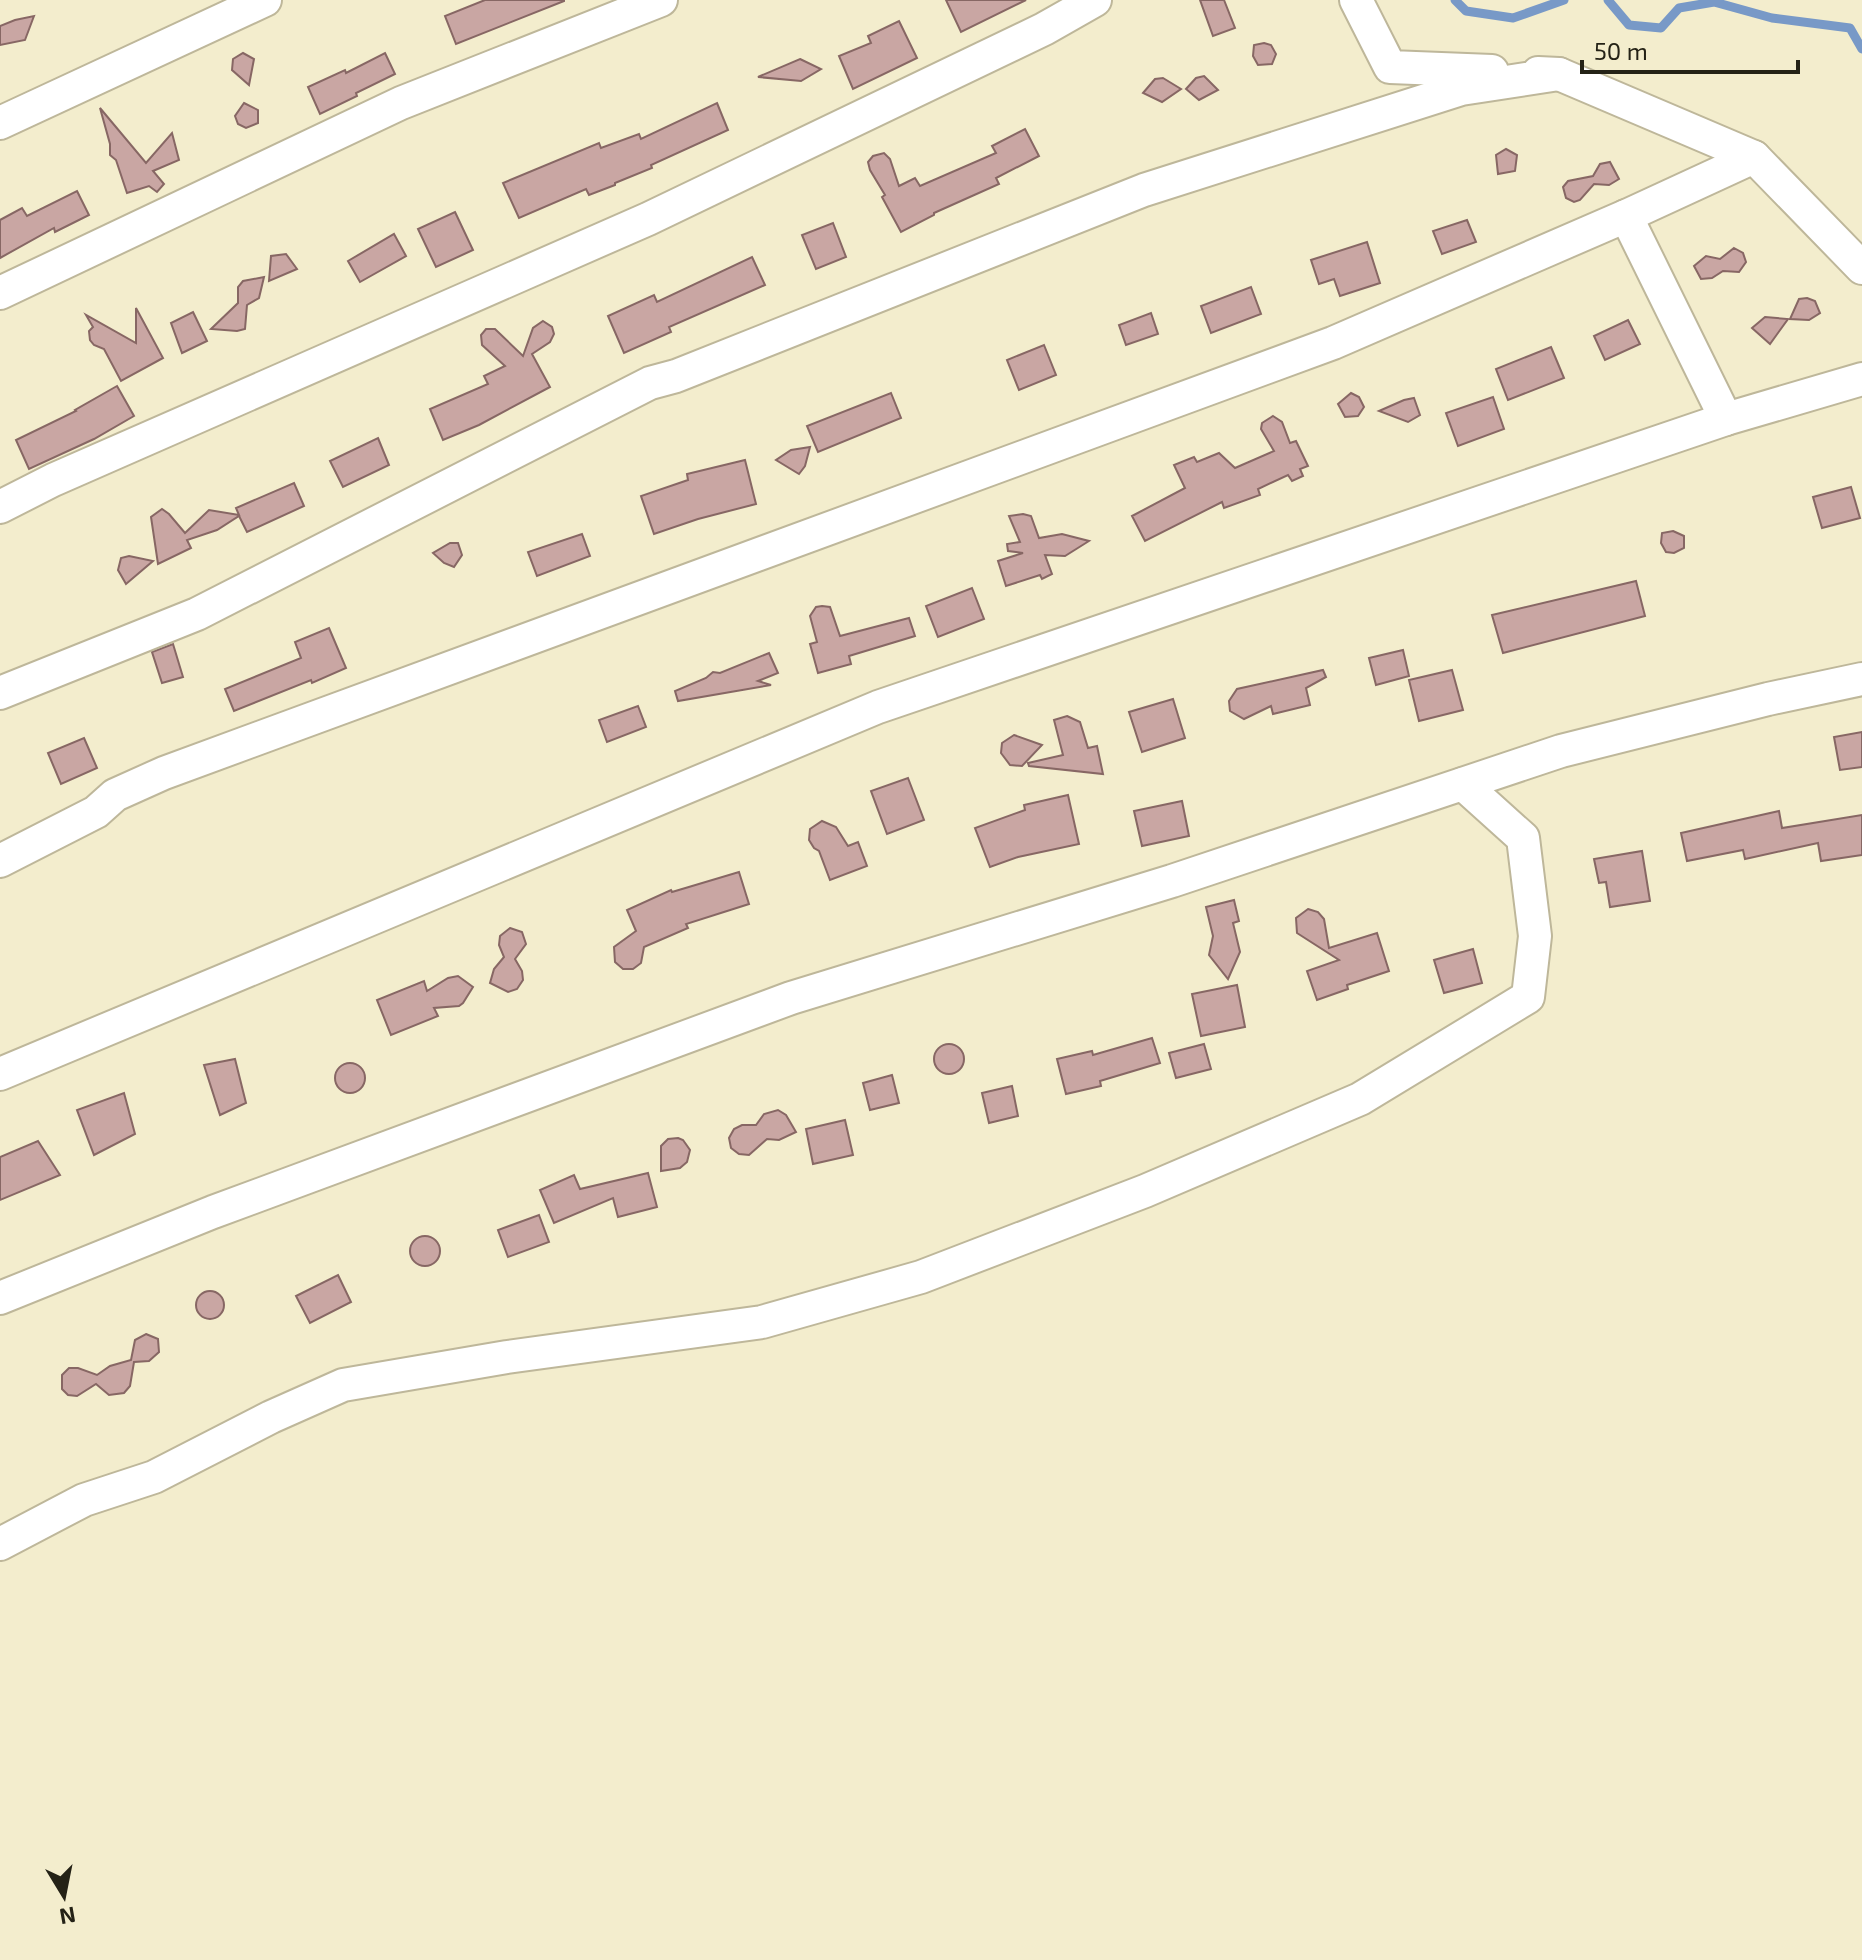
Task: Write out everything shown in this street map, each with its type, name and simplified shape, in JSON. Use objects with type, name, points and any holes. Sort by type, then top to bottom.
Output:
[{"type":"street","points":[[0,123],[265,0]]},
{"type":"street","points":[[0,293],[401,103],[661,0]]},
{"type":"street","points":[[0,507],[53,480],[648,219],[1044,29],[1095,0]]},
{"type":"street","points":[[1356,0],[1390,67],[1559,74],[1754,157],[1862,268]]},
{"type":"street","points":[[0,693],[197,614],[650,383],[676,376],[1144,190],[1461,89],[1559,74]]},
{"type":"street","points":[[0,861],[96,812],[115,795],[164,773],[1333,343],[1754,157]]},
{"type":"street","points":[[1626,216],[1726,419]]},
{"type":"street","points":[[0,1074],[878,707],[1726,419],[1862,379]]},
{"type":"street","points":[[0,1298],[213,1212],[791,998],[1172,881],[1561,751],[1768,699],[1862,679]]},
{"type":"street","points":[[0,1544],[84,1500],[154,1477],[271,1417],[343,1385],[479,1362],[762,1322],[921,1277],[1145,1191],[1360,1099],[1528,997],[1535,936],[1523,838],[1463,784]]},
{"type":"building","points":[[485,0],[564,1],[456,44],[445,16]]},
{"type":"building","points":[[946,0],[1026,0],[961,32]]},
{"type":"building","points":[[1200,0],[1224,0],[1235,28],[1213,36]]},
{"type":"building","points":[[34,16],[25,40],[0,45],[0,26]]},
{"type":"building","points":[[899,21],[917,58],[853,89],[839,56],[871,43],[868,36]]},
{"type":"building","points":[[1254,45],[1271,45],[1276,54],[1272,64],[1258,65],[1253,56]]},
{"type":"building","points":[[243,53],[254,59],[249,85],[232,70],[233,59]]},
{"type":"building","points":[[385,53],[395,74],[320,114],[308,87],[345,70],[346,73]]},
{"type":"building","points":[[800,59],[821,69],[801,81],[758,77]]},
{"type":"building","points":[[1204,76],[1218,90],[1199,100],[1186,89],[1196,78]]},
{"type":"building","points":[[1163,78],[1181,89],[1162,102],[1143,93],[1155,79]]},
{"type":"building","points":[[244,103],[258,110],[258,123],[246,128],[238,124],[235,116]]},
{"type":"building","points":[[717,103],[728,130],[615,185],[589,195],[586,189],[519,218],[503,183],[599,143],[601,148],[639,134],[641,139]]},
{"type":"building","points":[[100,108],[146,163],[172,133],[179,160],[153,171],[164,184],[157,192],[149,186],[127,193],[116,160],[110,155]]},
{"type":"building","points":[[1025,129],[1039,156],[996,178],[999,184],[934,213],[901,232],[870,170],[868,162],[873,156],[884,153],[890,159],[899,186],[915,178],[920,186],[996,153],[992,146]]},
{"type":"building","points":[[1506,149],[1517,155],[1515,171],[1498,174],[1496,155]]},
{"type":"building","points":[[1610,162],[1619,179],[1609,185],[1594,184],[1580,200],[1574,202],[1566,198],[1563,187],[1568,181],[1593,176],[1600,164]]},
{"type":"building","points":[[77,191],[89,215],[55,232],[54,228],[0,258],[0,220],[22,208],[27,216]]},
{"type":"building","points":[[455,212],[473,250],[436,267],[418,229]]},
{"type":"building","points":[[1467,220],[1476,242],[1442,254],[1433,231]]},
{"type":"building","points":[[833,223],[846,257],[816,269],[802,235]]},
{"type":"building","points":[[394,234],[406,256],[360,282],[348,261]]},
{"type":"building","points":[[1367,242],[1380,283],[1340,296],[1334,279],[1319,284],[1311,260]]},
{"type":"building","points":[[1734,248],[1743,253],[1746,262],[1739,272],[1723,271],[1712,278],[1701,279],[1694,266],[1706,256],[1720,259]]},
{"type":"building","points":[[286,254],[297,269],[269,281],[271,256]]},
{"type":"building","points":[[752,257],[765,285],[669,327],[671,332],[624,353],[608,316],[654,295],[657,302]]},
{"type":"building","points":[[264,277],[259,298],[247,305],[245,329],[211,329],[238,303],[238,287],[243,281]]},
{"type":"building","points":[[1251,287],[1261,314],[1211,333],[1201,306]]},
{"type":"building","points":[[1799,299],[1815,301],[1820,313],[1809,320],[1790,319]]},
{"type":"building","points":[[136,308],[163,358],[121,381],[104,349],[90,340],[89,331],[93,327],[86,315],[136,343]]},
{"type":"building","points":[[193,312],[207,341],[182,353],[171,323]]},
{"type":"building","points":[[1151,313],[1158,334],[1126,345],[1119,325]]},
{"type":"building","points":[[1765,317],[1788,319],[1770,344],[1752,328]]},
{"type":"building","points":[[1628,320],[1640,344],[1605,360],[1594,336]]},
{"type":"building","points":[[543,321],[552,327],[554,334],[550,342],[532,354],[550,387],[479,425],[443,440],[430,409],[488,384],[484,376],[505,366],[482,345],[481,335],[486,329],[495,329],[523,356],[533,328]]},
{"type":"building","points":[[1044,345],[1056,375],[1019,390],[1007,360]]},
{"type":"building","points":[[1551,347],[1564,378],[1508,400],[1496,369]]},
{"type":"building","points":[[117,386],[134,416],[94,439],[29,469],[16,440],[76,411]]},
{"type":"building","points":[[891,393],[901,418],[818,452],[807,426]]},
{"type":"building","points":[[1351,393],[1359,397],[1364,407],[1358,416],[1345,417],[1338,404]]},
{"type":"building","points":[[1493,397],[1504,429],[1458,446],[1446,413]]},
{"type":"building","points":[[1414,398],[1420,415],[1408,422],[1379,411],[1404,400]]},
{"type":"building","points":[[1273,416],[1282,422],[1290,443],[1296,441],[1308,466],[1300,469],[1303,476],[1292,481],[1288,475],[1258,489],[1260,495],[1224,508],[1222,502],[1145,541],[1132,516],[1185,488],[1174,465],[1194,457],[1197,462],[1219,453],[1235,468],[1274,451],[1261,429],[1262,423]]},
{"type":"building","points":[[378,438],[389,465],[343,487],[330,461]]},
{"type":"building","points":[[810,447],[805,466],[799,474],[776,460],[791,450]]},
{"type":"building","points":[[745,460],[756,504],[654,534],[641,496],[688,480],[687,474]]},
{"type":"building","points":[[294,483],[304,506],[247,532],[239,516],[217,530],[187,540],[191,548],[158,564],[151,517],[162,509],[185,533],[209,510],[239,515],[236,508]]},
{"type":"building","points":[[1851,487],[1860,518],[1822,528],[1813,497]]},
{"type":"building","points":[[1009,516],[1031,516],[1039,538],[1062,534],[1089,541],[1065,556],[1045,555],[1052,574],[1006,586],[998,561],[1023,553],[1008,551],[1007,544],[1020,542]]},
{"type":"building","points":[[1673,531],[1684,536],[1684,548],[1674,553],[1666,552],[1661,543],[1662,533]]},
{"type":"building","points":[[582,534],[590,556],[537,576],[528,552]]},
{"type":"building","points":[[450,543],[458,543],[462,555],[454,567],[433,553]]},
{"type":"building","points":[[129,556],[153,561],[126,584],[118,570],[121,558]]},
{"type":"building","points":[[1636,581],[1645,616],[1503,653],[1492,615]]},
{"type":"building","points":[[972,588],[984,619],[938,637],[926,606]]},
{"type":"building","points":[[816,607],[830,607],[840,636],[909,618],[915,636],[849,656],[851,664],[818,673],[810,644],[817,642],[810,616]]},
{"type":"building","points":[[329,628],[346,668],[234,711],[225,689],[301,658],[295,642]]},
{"type":"building","points":[[173,644],[183,677],[162,683],[152,652]]},
{"type":"building","points":[[1403,650],[1409,676],[1376,685],[1369,658]]},
{"type":"building","points":[[769,653],[778,673],[758,681],[771,685],[678,701],[675,691],[713,672],[720,673]]},
{"type":"building","points":[[1323,670],[1326,677],[1306,688],[1310,705],[1273,714],[1271,706],[1244,719],[1230,711],[1229,701],[1237,689]]},
{"type":"building","points":[[1452,670],[1463,710],[1419,721],[1409,680]]},
{"type":"building","points":[[1173,699],[1185,738],[1142,752],[1129,712]]},
{"type":"building","points":[[638,706],[646,727],[607,742],[599,720]]},
{"type":"building","points":[[1067,716],[1080,722],[1088,748],[1097,746],[1103,774],[1029,766],[1028,763],[1063,755],[1054,720]]},
{"type":"building","points":[[1862,732],[1862,767],[1840,770],[1834,737]]},
{"type":"building","points":[[1014,735],[1042,745],[1022,766],[1010,765],[1001,753],[1002,743]]},
{"type":"building","points":[[84,738],[97,768],[61,784],[48,753]]},
{"type":"building","points":[[908,778],[924,820],[887,834],[871,791]]},
{"type":"building","points":[[1068,795],[1079,844],[1018,857],[990,867],[975,828],[1025,810],[1024,805]]},
{"type":"building","points":[[1182,801],[1189,836],[1142,846],[1134,811]]},
{"type":"building","points":[[1779,811],[1782,828],[1862,815],[1862,855],[1821,861],[1818,843],[1745,859],[1743,850],[1687,861],[1681,833]]},
{"type":"building","points":[[822,821],[836,827],[848,846],[858,842],[867,866],[830,880],[819,851],[809,840],[810,829]]},
{"type":"building","points":[[1642,851],[1650,901],[1610,907],[1606,882],[1599,883],[1594,859]]},
{"type":"building","points":[[739,872],[749,904],[686,924],[688,928],[644,947],[641,963],[633,969],[623,969],[615,962],[614,947],[636,931],[627,910],[671,890]]},
{"type":"building","points":[[1234,900],[1239,921],[1233,923],[1240,952],[1228,979],[1209,955],[1213,936],[1206,907]]},
{"type":"building","points":[[1308,909],[1318,912],[1324,919],[1329,948],[1377,933],[1389,971],[1347,985],[1348,989],[1317,1000],[1307,971],[1339,960],[1297,933],[1296,918]]},
{"type":"building","points":[[510,928],[522,932],[526,944],[515,959],[523,980],[517,989],[508,992],[490,983],[494,969],[504,957],[499,945],[500,936]]},
{"type":"building","points":[[1473,949],[1482,983],[1444,993],[1434,960]]},
{"type":"building","points":[[458,976],[473,987],[463,1003],[434,1008],[438,1016],[391,1035],[377,1000],[424,981],[427,991],[448,978]]},
{"type":"building","points":[[1237,985],[1245,1027],[1201,1036],[1192,994]]},
{"type":"building","points":[[1152,1038],[1160,1063],[1100,1081],[1101,1086],[1066,1094],[1057,1059],[1092,1051],[1093,1055]]},
{"type":"building","points":[[949,1044],[960,1048],[964,1059],[960,1070],[949,1074],[938,1070],[934,1059],[938,1048]]},
{"type":"building","points":[[1204,1044],[1211,1069],[1176,1078],[1169,1053]]},
{"type":"building","points":[[235,1059],[246,1103],[220,1115],[204,1065]]},
{"type":"building","points":[[350,1063],[361,1067],[365,1078],[361,1089],[350,1093],[339,1089],[335,1078],[339,1067]]},
{"type":"building","points":[[892,1075],[899,1103],[870,1110],[863,1083]]},
{"type":"building","points":[[1012,1086],[1018,1116],[989,1123],[982,1093]]},
{"type":"building","points":[[124,1093],[135,1134],[94,1155],[77,1110]]},
{"type":"building","points":[[778,1110],[786,1115],[796,1132],[779,1140],[767,1139],[749,1155],[739,1154],[731,1148],[729,1138],[734,1129],[742,1125],[756,1125],[764,1114]]},
{"type":"building","points":[[845,1120],[853,1155],[813,1164],[806,1129]]},
{"type":"building","points":[[678,1138],[690,1150],[687,1162],[680,1168],[661,1171],[661,1146],[668,1139]]},
{"type":"building","points":[[38,1141],[60,1175],[0,1200],[0,1157]]},
{"type":"building","points":[[648,1173],[657,1207],[618,1217],[613,1198],[554,1223],[540,1190],[574,1175],[580,1189]]},
{"type":"building","points":[[539,1215],[549,1242],[508,1257],[498,1230]]},
{"type":"building","points":[[425,1236],[436,1240],[440,1251],[436,1262],[425,1266],[414,1262],[410,1251],[414,1240]]},
{"type":"building","points":[[338,1275],[351,1302],[310,1323],[296,1296]]},
{"type":"building","points":[[210,1291],[220,1295],[224,1305],[220,1315],[210,1319],[200,1315],[196,1305],[200,1295]]},
{"type":"building","points":[[146,1334],[158,1339],[159,1352],[149,1361],[134,1362],[130,1386],[124,1393],[109,1395],[96,1384],[77,1396],[68,1395],[62,1389],[62,1375],[69,1368],[97,1375],[110,1366],[131,1360],[135,1340]]},
{"type":"waterway","points":[[1455,0],[1466,11],[1513,18],[1564,0]]},
{"type":"waterway","points":[[1608,0],[1629,25],[1661,28],[1679,8],[1714,2],[1772,18],[1850,28],[1862,49]]}]
